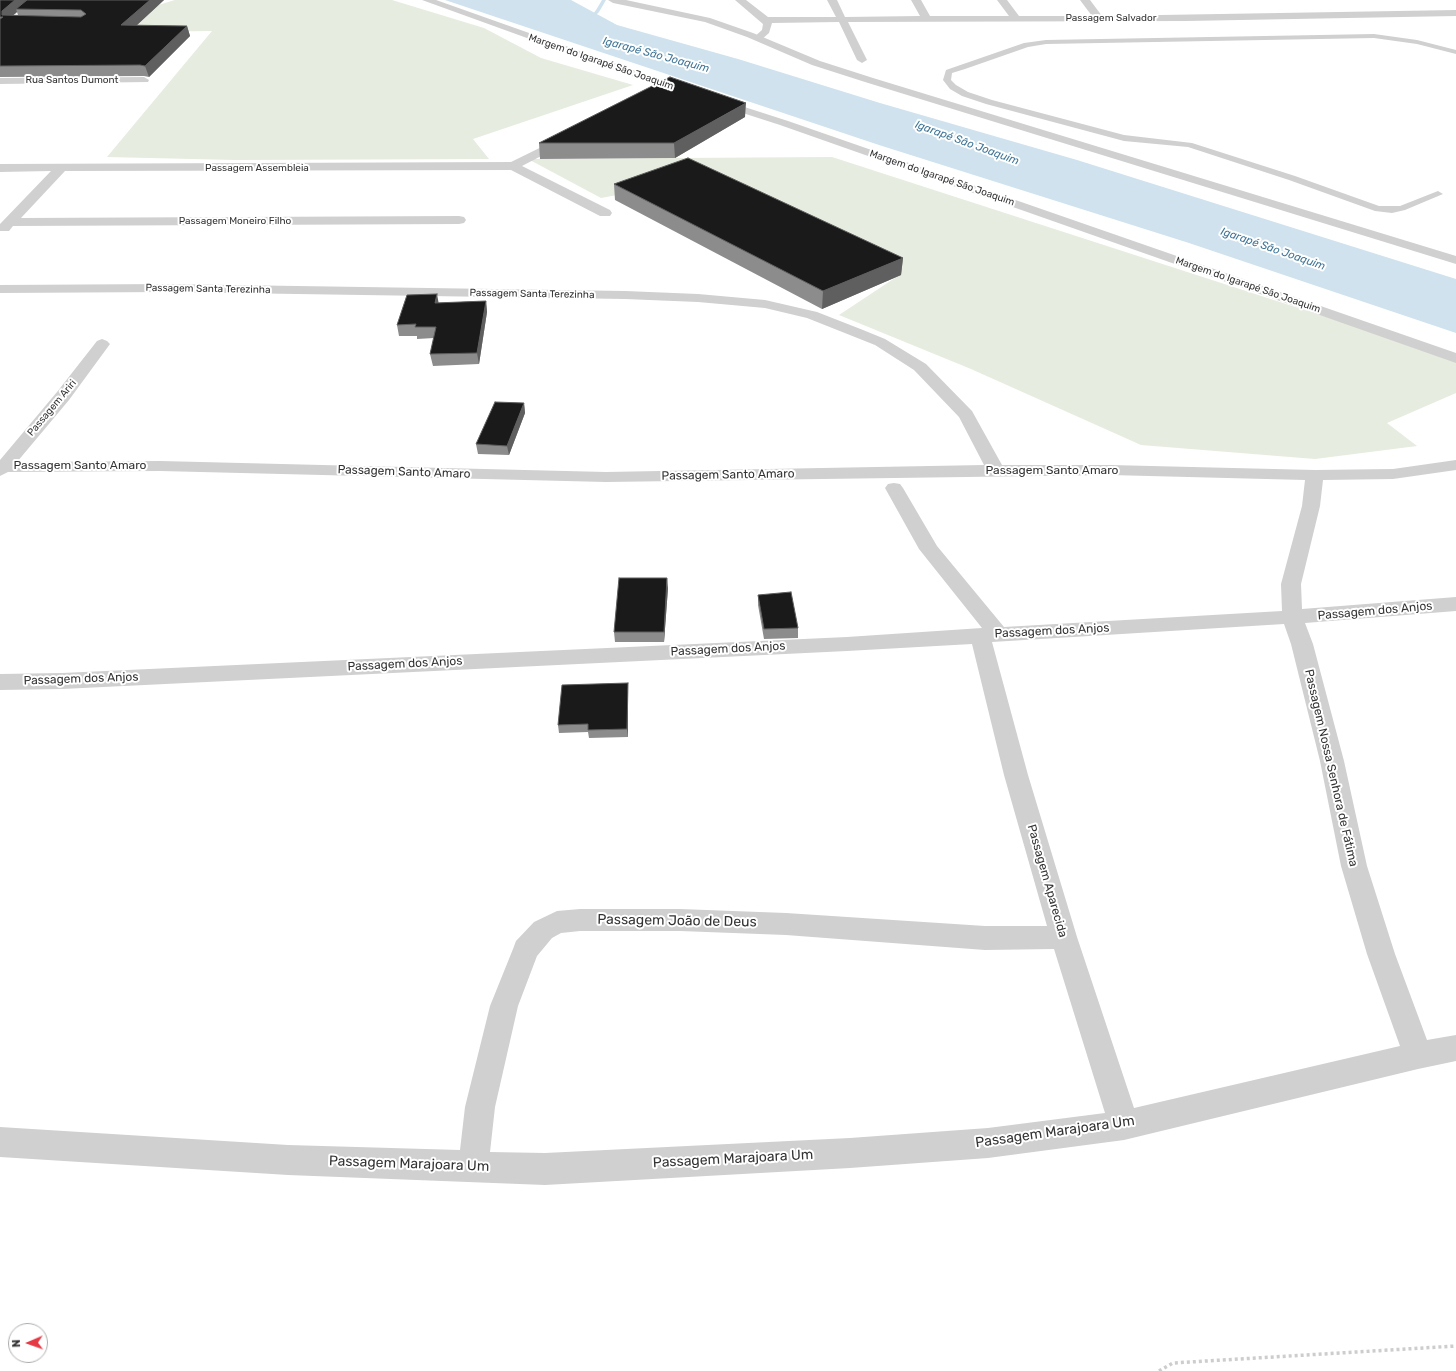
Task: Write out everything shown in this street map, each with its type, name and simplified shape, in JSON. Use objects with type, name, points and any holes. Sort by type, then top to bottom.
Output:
[{"type":"street","name":"Margem do Igarapé São Joaquim","points":[[427,0],[669,86],[784,123],[1456,358]]},
{"type":"street","points":[[616,0],[707,20],[758,38],[816,62],[869,80],[1456,260]]},
{"type":"street","points":[[740,0],[766,20],[768,27],[758,38]]},
{"type":"street","points":[[832,0],[862,60]]},
{"type":"street","points":[[916,0],[927,20]]},
{"type":"street","points":[[1002,0],[1016,19]]},
{"type":"street","points":[[1085,0],[1099,18]]},
{"type":"street","name":"Passagem Salvador","points":[[766,20],[927,20],[1456,13]]},
{"type":"street","name":"Rua Santos Dumont","points":[[0,81],[144,80]]},
{"type":"street","points":[[655,94],[669,86]]},
{"type":"street","name":"Passagem Assembleia","points":[[0,168],[513,166],[577,134]]},
{"type":"street","name":"Passagem Assembleia","points":[[513,166],[605,213]]},
{"type":"street","points":[[0,231],[61,168]]},
{"type":"street","name":"Passagem Moneiro Filho","points":[[10,222],[459,220]]},
{"type":"street","name":"Passagem Santa Terezinha","points":[[0,289],[159,288],[625,295],[698,298],[765,304],[812,315],[858,333],[880,342],[920,367],[966,415],[996,471]]},
{"type":"street","name":"Passagem Ariri","points":[[1,468],[63,396],[102,344]]},
{"type":"street","name":"Passagem Santo Amaro","points":[[1,468],[168,466],[606,477],[1110,470],[1315,475],[1393,474],[1456,465]]},
{"type":"street","name":"Passagem Nossa Senhora de Fátima","points":[[1315,475],[1311,506],[1291,584],[1292,617],[1302,644],[1332,762],[1354,866],[1381,954],[1418,1055]]},
{"type":"street","points":[[894,488],[929,549],[989,635]]},
{"type":"street","name":"Passagem dos Anjos","points":[[0,682],[78,680],[839,644],[1292,617],[1456,604]]},
{"type":"street","name":"Passagem Aparecida","points":[[989,635],[1016,775],[1064,937],[1124,1125]]},
{"type":"street","name":"Passagem João de Deus","points":[[473,1167],[480,1107],[504,1006],[526,949],[542,930],[557,922],[580,920],[680,920],[786,924],[985,938],[1064,937]]},
{"type":"street","name":"Passagem Marajoara Um","points":[[0,1142],[288,1160],[545,1169],[850,1153],[988,1143],[1124,1125],[1418,1055],[1456,1048]]},
{"type":"lane","points":[[1438,194],[1402,208],[1392,210],[1378,209],[1292,178],[1189,145],[1124,138],[989,102],[965,94],[952,87],[947,80],[949,72],[962,67],[1027,45],[1046,42],[1374,36],[1416,42],[1456,52]]},
{"type":"path","points":[[1160,1371],[1173,1363],[1456,1346]]},
{"type":"shaded area","points":[[175,0],[392,0],[484,28],[541,58],[633,85],[473,139],[489,159],[235,160],[107,157],[212,31],[117,32],[135,12]]},
{"type":"shaded area","points":[[832,157],[1456,359],[1456,393],[1387,423],[1417,446],[1315,459],[1141,445],[971,369],[839,315],[901,274],[644,190],[601,198],[528,159]]},
{"type":"water","name":"Igarapé São Joaquim","points":[[445,0],[571,0],[617,25],[738,59],[880,103],[1077,160],[1456,279],[1456,333],[1189,243],[879,145]]},
{"type":"building","points":[[0,0],[15,0],[2,11],[2,15],[81,17],[86,14],[81,10],[16,9],[27,0],[150,0],[121,25],[187,26],[145,66],[0,66],[0,19],[3,17],[0,17]]},
{"type":"building","points":[[670,77],[746,103],[674,143],[539,143]]},
{"type":"building","points":[[688,158],[903,258],[823,291],[614,184]]},
{"type":"building","points":[[437,294],[435,303],[486,301],[477,353],[430,354],[436,327],[415,327],[416,324],[397,325],[407,295]]},
{"type":"building","points":[[495,402],[524,403],[507,446],[476,444]]},
{"type":"building","points":[[619,578],[667,578],[664,632],[614,632]]},
{"type":"building","points":[[791,592],[798,628],[764,629],[758,595]]},
{"type":"building","points":[[628,683],[627,729],[588,730],[588,724],[558,725],[562,685]]},
{"type":"waterway","points":[[588,21],[598,11],[604,0]]}]
